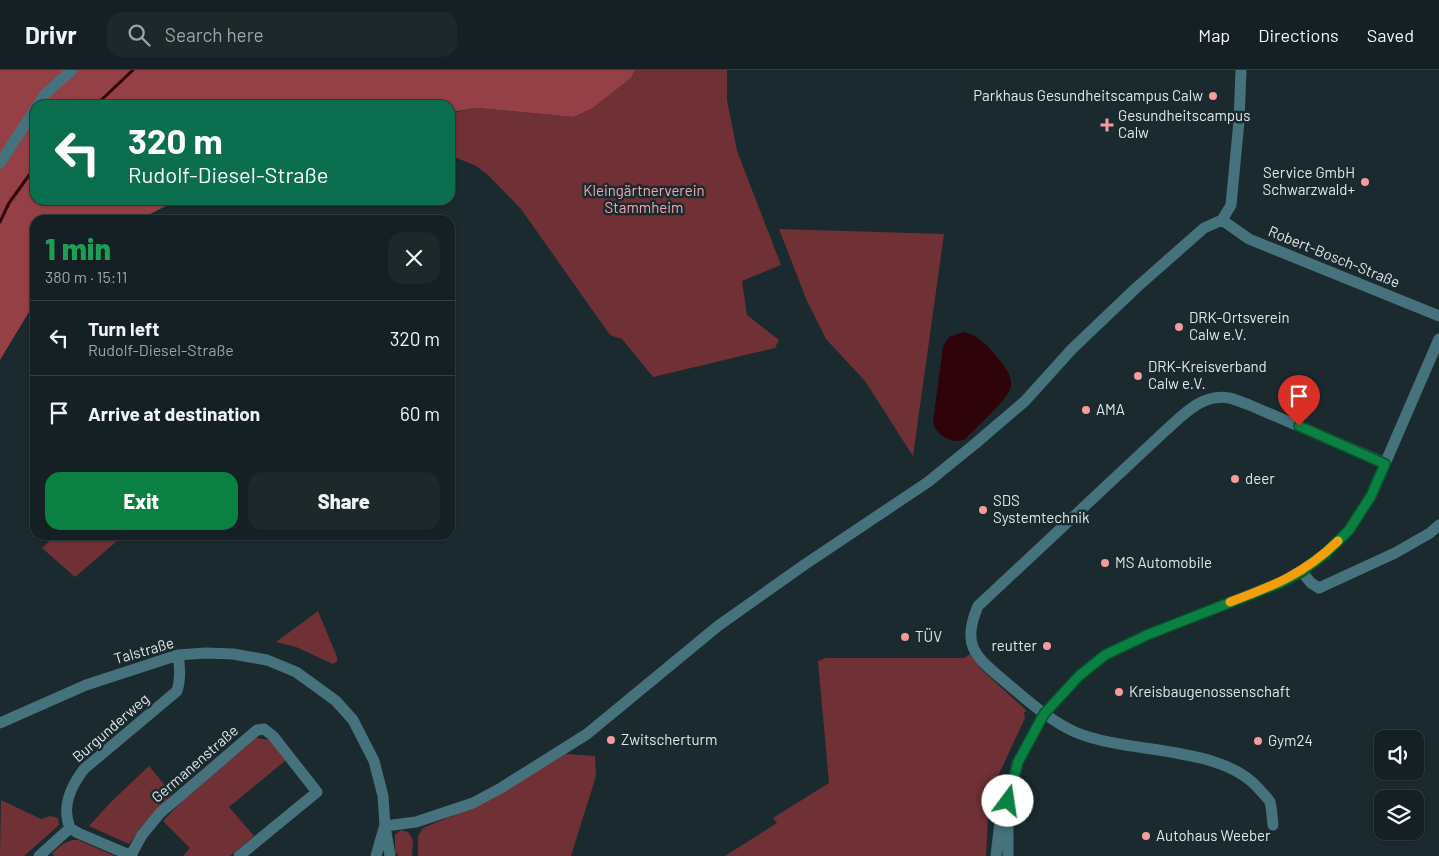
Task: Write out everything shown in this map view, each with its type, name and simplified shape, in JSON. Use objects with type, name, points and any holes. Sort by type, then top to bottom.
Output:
[{"type":"street","points":[[41,100],[44,95],[72,70]]},
{"type":"street","points":[[385,826],[416,822],[473,803],[501,788],[587,734],[718,626],[804,565],[928,482],[1025,401],[1072,349],[1102,320],[1204,228],[1222,220],[1231,205],[1239,121],[1241,70]]},
{"type":"street","points":[[0,164],[30,117]]},
{"type":"street","name":"Robert-Bosch-Straße","points":[[1222,220],[1249,239],[1439,316]]},
{"type":"street","points":[[996,856],[1000,822],[1008,801],[1018,762],[1044,714],[1079,676],[1105,655],[1147,635],[1280,583],[1301,572],[1325,554],[1349,530],[1371,496],[1439,339]]},
{"type":"street","points":[[1272,825],[1270,801],[1255,783],[1236,770],[1196,756],[1106,741],[1076,732],[1044,714],[975,655],[970,633],[972,622],[978,606],[1194,406],[1212,398],[1228,398],[1247,404],[1385,464]]},
{"type":"street","points":[[1301,572],[1311,584],[1318,588],[1395,553],[1430,533],[1439,525]]},
{"type":"street","name":"Talstraße","points":[[0,723],[86,685],[178,655],[205,653],[233,654],[267,660],[296,672],[336,701],[353,720],[374,761],[383,796],[390,856]]},
{"type":"street","name":"Burgunderweg","points":[[70,828],[67,821],[67,800],[73,783],[84,769],[177,691],[180,668],[178,655]]},
{"type":"street","name":"Germanenstraße","points":[[131,856],[142,835],[160,814],[258,730],[264,729],[273,736],[317,792],[239,856]]},
{"type":"street","points":[[1008,801],[1008,856]]},
{"type":"street","name":"Talstraße","points":[[376,856],[385,826]]},
{"type":"street","points":[[39,856],[70,828],[131,856]]},
{"type":"street","points":[[1008,834],[1017,856]]},
{"type":"green space","name":"Kleingärtnerverein Stammheim","points":[[635,70],[727,70],[727,100],[737,151],[781,265],[742,281],[747,315],[779,340],[775,348],[653,377],[622,339],[610,335],[521,209],[489,176],[476,166],[455,157],[455,112],[478,108],[574,117],[593,108],[631,78]]},
{"type":"green space","points":[[779,229],[944,234],[913,456],[865,381],[826,339],[807,301]]},
{"type":"green space","points":[[51,540],[118,540],[75,577],[42,548]]},
{"type":"green space","points":[[318,611],[337,657],[337,661],[333,664],[296,647],[276,642]]},
{"type":"green space","points":[[970,654],[982,670],[1027,711],[1024,712],[1025,718],[999,774],[988,816],[986,856],[725,856],[777,823],[773,818],[829,783],[818,661],[826,658],[964,658]]},
{"type":"green space","points":[[256,738],[270,740],[286,760],[229,807],[254,836],[230,856],[183,856],[190,848],[163,821],[183,800]]},
{"type":"green space","points":[[566,754],[595,756],[596,776],[571,856],[418,856],[418,836],[423,828],[476,806]]},
{"type":"green space","points":[[149,766],[172,794],[142,826],[129,844],[89,826],[111,802]]},
{"type":"green space","points":[[1,800],[41,819],[50,816],[58,818],[59,825],[24,856],[0,856]]},
{"type":"green space","points":[[401,830],[408,832],[413,840],[412,856],[399,856],[395,852],[395,835]]},
{"type":"green space","points":[[72,840],[78,840],[115,856],[54,856],[52,853],[63,844]]},
{"type":"shaded area","points":[[0,70],[635,70],[631,78],[593,108],[574,117],[478,108],[455,111],[455,100],[30,100],[30,205],[168,205],[148,215],[30,215],[30,310],[0,360]]},
{"type":"shaded area","points":[[963,332],[977,338],[989,348],[1007,370],[1011,386],[1005,398],[965,439],[956,441],[946,438],[938,432],[933,423],[943,346],[949,337]]},
{"type":"waterway","points":[[101,100],[133,70]]},
{"type":"waterway","points":[[0,222],[9,203],[30,174]]},
{"type":"slow traffic","points":[[1230,602],[1280,583],[1301,572],[1325,554],[1338,541]]},
{"type":"place","name":"Parkhaus Gesundheitscampus Calw","points":[[1213,96]]},
{"type":"place","name":"Gesundheitscampus Calw","points":[[1107,125]]},
{"type":"place","name":"Service GmbH Schwarzwald+","points":[[1365,182]]},
{"type":"place","name":"DRK-Ortsverein Calw e.V.","points":[[1179,327]]},
{"type":"place","name":"DRK-Kreisverband Calw e.V.","points":[[1138,376]]},
{"type":"place","name":"AMA","points":[[1086,410]]},
{"type":"place","name":"deer","points":[[1235,479]]},
{"type":"place","name":"SDS Systemtechnik","points":[[983,510]]},
{"type":"place","name":"MS Automobile","points":[[1105,563]]},
{"type":"place","name":"TÜV","points":[[905,637]]},
{"type":"place","name":"reutter","points":[[1047,646]]},
{"type":"place","name":"Kreisbaugenossenschaft","points":[[1119,692]]},
{"type":"place","name":"Zwitscherturm","points":[[611,740]]},
{"type":"place","name":"Gym24","points":[[1258,741]]},
{"type":"place","name":"Autohaus Weeber","points":[[1146,836]]},
{"type":"route","points":[[1008,801],[1018,762],[1044,714],[1079,676],[1105,655],[1147,635],[1280,583],[1301,572],[1325,554],[1349,530],[1371,496],[1385,464],[1299,426]]}]
